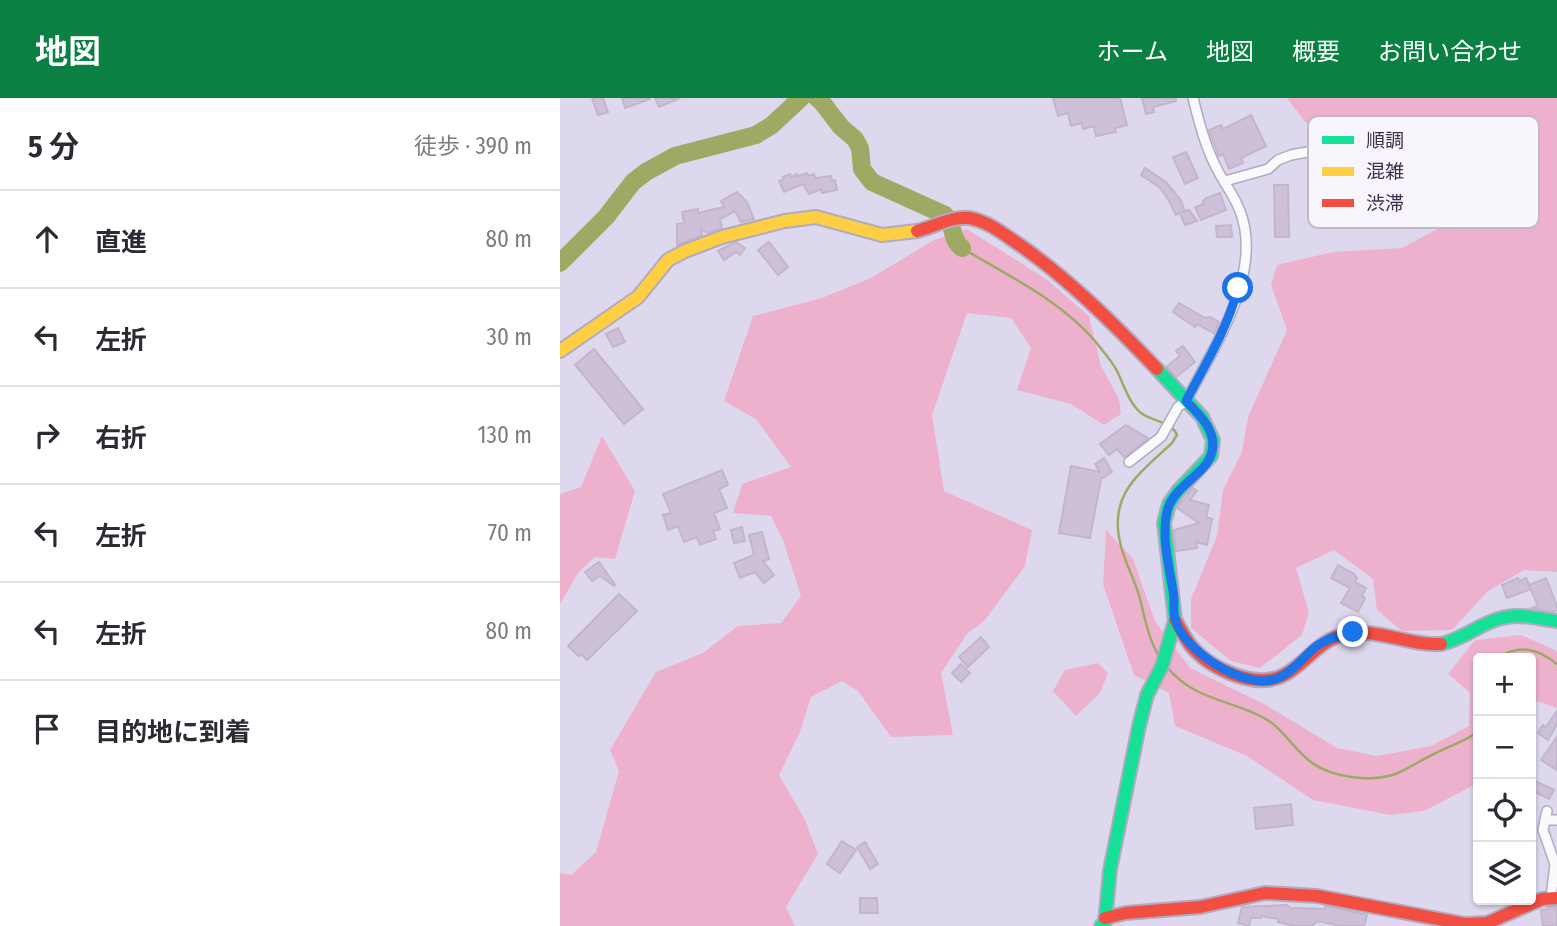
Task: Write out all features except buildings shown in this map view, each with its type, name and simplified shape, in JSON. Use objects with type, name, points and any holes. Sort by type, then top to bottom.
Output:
[{"type":"street","points":[[1129,462],[1161,437],[1178,407],[1186,401],[1234,306],[1245,263],[1246,232],[1236,201],[1218,171],[1201,130],[1193,98]]},
{"type":"street","points":[[1224,181],[1268,169],[1278,160],[1308,152]]},
{"type":"street","points":[[560,351],[646,289],[660,267],[674,257],[766,225],[817,217],[833,220],[863,232],[886,236],[964,218],[980,221],[1023,247],[1096,305],[1202,418],[1213,440],[1211,456],[1178,491],[1170,504],[1164,523],[1175,620],[1162,666],[1147,695],[1139,726],[1103,922]]},
{"type":"street","points":[[1175,620],[1193,648],[1219,667],[1251,679],[1270,680],[1282,676],[1316,647],[1333,637],[1353,632],[1438,644],[1462,639],[1505,617],[1557,621]]},
{"type":"street","points":[[1103,922],[1126,913],[1200,906],[1265,893],[1317,896],[1465,925],[1487,923],[1542,899],[1554,898],[1555,864],[1543,830],[1546,816],[1557,820]]},
{"type":"shaded area","points":[[1287,98],[1557,98],[1557,572],[1524,570],[1488,591],[1452,630],[1402,631],[1377,610],[1373,579],[1334,550],[1296,568],[1309,613],[1302,635],[1260,668],[1231,661],[1191,628],[1191,599],[1217,536],[1223,490],[1242,452],[1248,417],[1287,330],[1271,285],[1277,265],[1333,252],[1402,248],[1439,228],[1539,228],[1539,116],[1308,116],[1308,124]]},
{"type":"shaded area","points":[[967,229],[1046,279],[1089,316],[1101,366],[1119,399],[1121,414],[1104,425],[1071,404],[1017,390],[1031,348],[1011,318],[967,313],[932,415],[944,491],[1032,530],[1025,566],[985,620],[967,634],[941,673],[953,735],[891,737],[858,691],[842,681],[811,697],[800,732],[779,775],[805,820],[818,854],[786,907],[795,926],[560,926],[560,873],[571,875],[596,852],[619,771],[610,750],[656,672],[703,653],[738,626],[781,623],[801,596],[783,540],[771,516],[733,513],[742,484],[791,467],[756,419],[724,401],[753,316],[822,298],[871,278],[934,240]]},
{"type":"shaded area","points":[[602,436],[635,491],[615,559],[595,557],[578,573],[560,604],[560,494],[581,487]]},
{"type":"shaded area","points":[[1106,530],[1133,559],[1155,621],[1190,668],[1266,705],[1337,748],[1377,756],[1431,746],[1469,726],[1470,693],[1448,674],[1475,640],[1521,635],[1557,651],[1557,708],[1537,701],[1536,703],[1536,653],[1473,653],[1473,786],[1424,811],[1390,815],[1313,800],[1247,756],[1175,726],[1169,693],[1134,675],[1103,584]]},
{"type":"shaded area","points":[[1098,663],[1108,673],[1100,693],[1076,716],[1053,691],[1065,670]]},
{"type":"waterway","points":[[560,263],[606,217],[633,182],[646,172],[675,156],[756,135],[772,125],[801,98]]},
{"type":"waterway","points":[[817,98],[841,127],[855,139],[860,148],[862,169],[872,182],[945,215],[962,248]]},
{"type":"waterway","points":[[962,248],[1049,300],[1081,326],[1110,359],[1137,409],[1171,427],[1177,435],[1129,487],[1118,513],[1123,552],[1138,592],[1149,635],[1161,659]]},
{"type":"waterway","points":[[1508,653],[1535,651],[1557,664]]},
{"type":"waterway","points":[[1167,667],[1189,687],[1264,718],[1311,762],[1341,775],[1377,778],[1398,773],[1473,735]]},
{"type":"traffic: fast","points":[[1101,926],[1105,922],[1110,870],[1139,726],[1147,695],[1162,666],[1175,620],[1164,523],[1169,504],[1178,491],[1211,456],[1213,440],[1202,417],[1157,369]]},
{"type":"traffic: fast","points":[[1441,644],[1457,639],[1486,623],[1509,617],[1523,616],[1557,621]]},
{"type":"traffic: slow","points":[[560,351],[638,297],[668,260],[722,237],[785,221],[816,217],[882,235],[917,231]]},
{"type":"traffic: jam","points":[[917,231],[963,218],[994,228],[1073,287],[1157,369]]},
{"type":"traffic: jam","points":[[1175,620],[1187,641],[1200,655],[1210,663],[1248,679],[1273,679],[1284,675],[1328,641],[1346,634],[1370,633],[1441,644]]},
{"type":"traffic: jam","points":[[1105,918],[1126,913],[1200,907],[1265,893],[1317,896],[1465,924],[1487,923],[1542,899],[1557,898]]},
{"type":"route","points":[[1238,288],[1234,306],[1186,401],[1202,418],[1213,440],[1211,456],[1178,491],[1170,504],[1164,523],[1175,620],[1193,648],[1219,667],[1251,679],[1270,680],[1282,676],[1316,647],[1333,637],[1353,632]]}]
